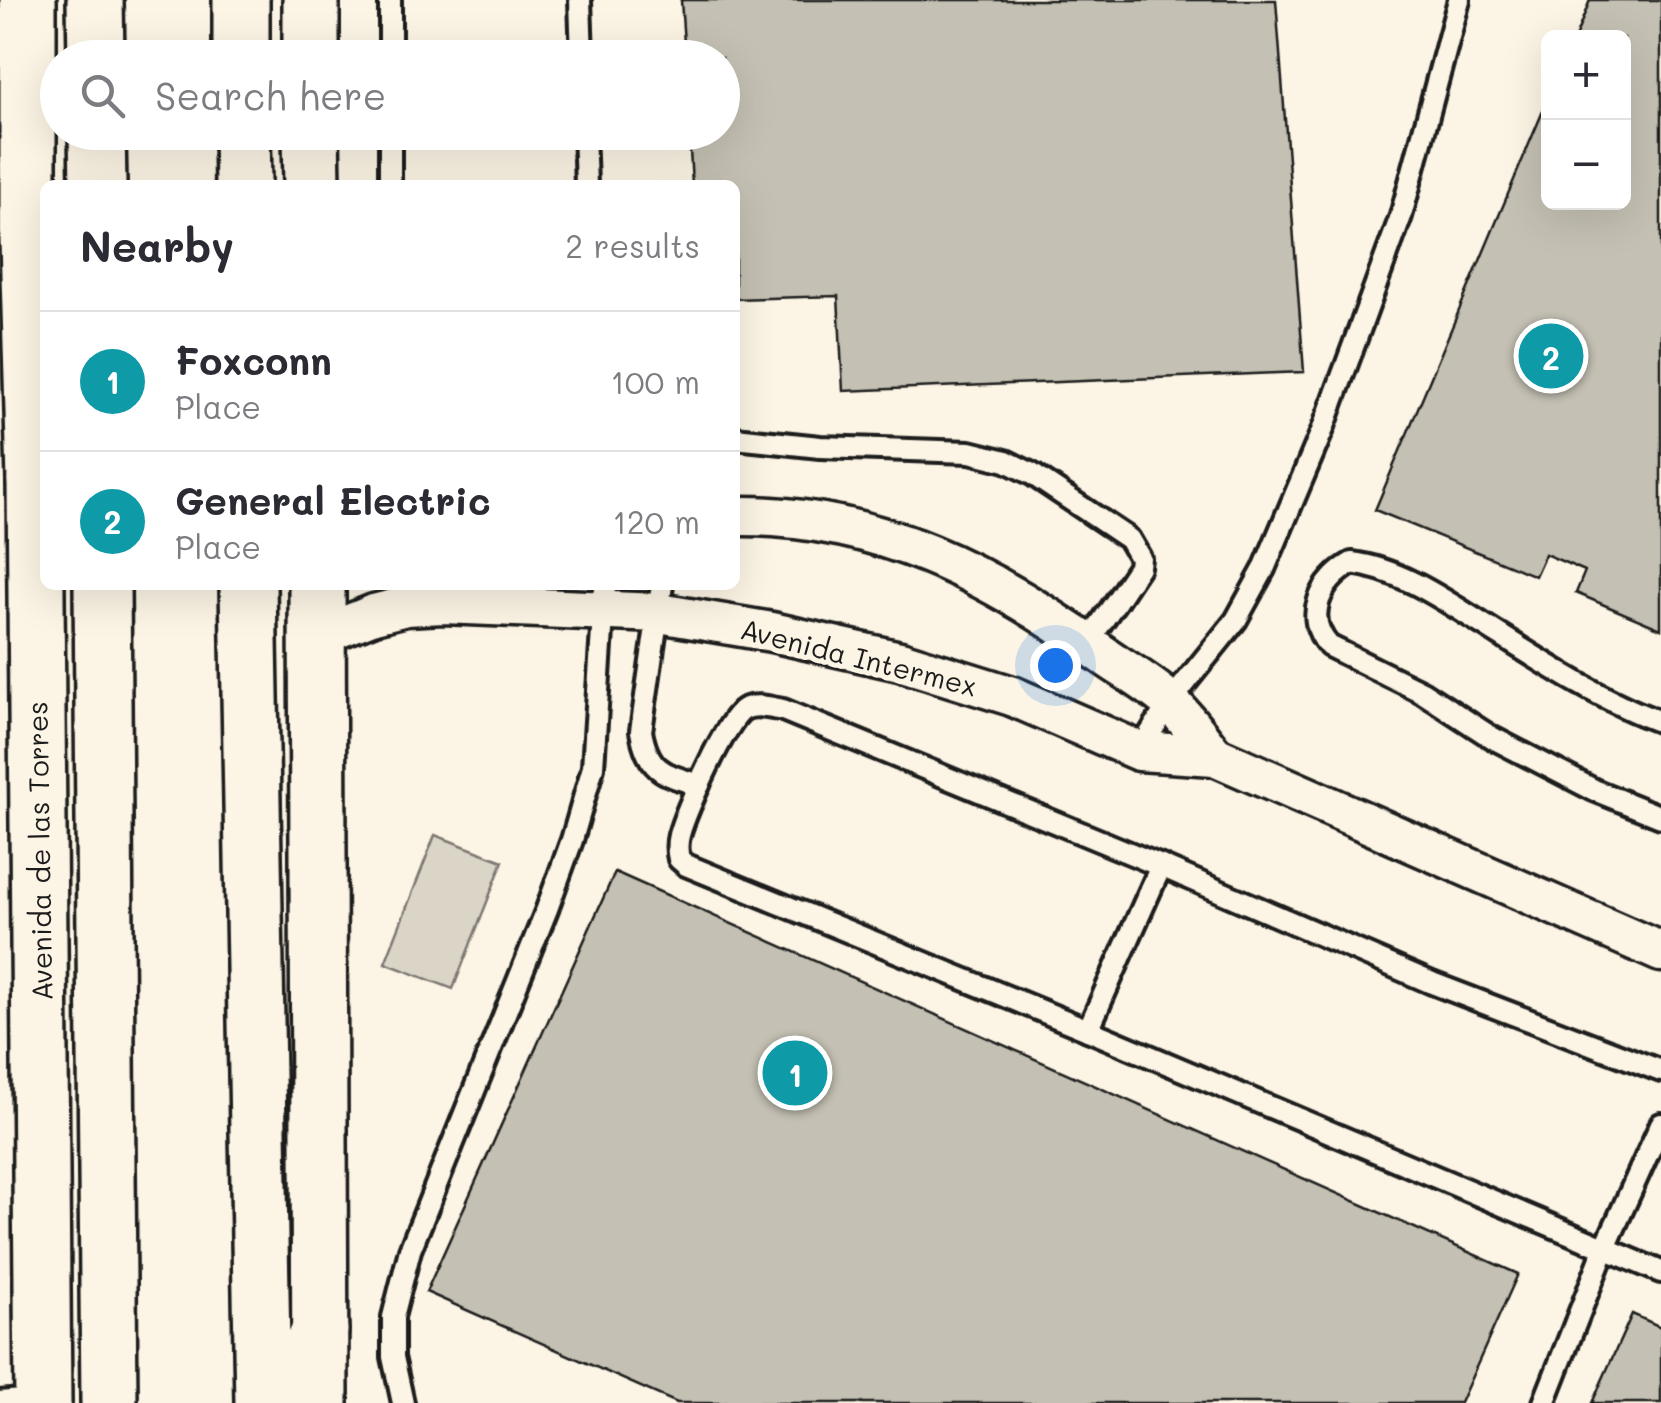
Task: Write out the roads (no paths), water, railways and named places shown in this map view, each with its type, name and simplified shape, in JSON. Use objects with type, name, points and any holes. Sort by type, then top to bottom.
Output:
[{"type":"main road","name":"Avenida de las Torres","points":[[28,0],[21,240],[40,456],[29,1401]]},
{"type":"main road","points":[[95,0],[96,40]]},
{"type":"main road","points":[[241,0],[242,40]]},
{"type":"main road","points":[[310,0],[311,40]]},
{"type":"main road","points":[[242,150],[243,180]]},
{"type":"main road","points":[[311,150],[312,180]]},
{"type":"main road","points":[[102,590],[110,1403]]},
{"type":"main road","points":[[248,590],[263,1403]]},
{"type":"main road","points":[[317,611],[320,1403]]},
{"type":"main road","points":[[288,1403],[320,1330]]},
{"type":"street","name":"Avenida Intermex","points":[[740,516],[767,515],[859,529],[935,553],[1021,598],[1170,702],[1215,756]]},
{"type":"street","name":"Avenida Intermex","points":[[317,611],[374,614],[406,606],[443,604],[661,599],[1012,696],[1139,750],[1215,756],[1661,952]]},
{"type":"lane","points":[[390,0],[390,40]]},
{"type":"lane","points":[[580,0],[581,40]]},
{"type":"lane","points":[[1139,750],[1170,702],[1236,620],[1264,569],[1322,429],[1402,216],[1459,0]]},
{"type":"lane","points":[[390,150],[390,180]]},
{"type":"lane","points":[[585,150],[586,180]]},
{"type":"lane","points":[[740,438],[970,452],[1006,460],[1032,474],[1129,539],[1140,558],[1116,604],[1086,642]]},
{"type":"lane","points":[[1661,722],[1578,681],[1434,593],[1372,566],[1352,563],[1328,579],[1315,615],[1320,636],[1329,646],[1422,692],[1491,737],[1594,790],[1661,817]]},
{"type":"lane","points":[[402,1403],[393,1357],[393,1316],[410,1250],[572,840],[593,766],[605,598]]},
{"type":"lane","points":[[661,599],[641,731],[644,749],[651,763],[667,776],[699,785]]},
{"type":"lane","points":[[1661,1070],[1432,983],[783,710],[762,706],[744,709],[728,727],[678,837],[679,859],[686,865],[1661,1272]]},
{"type":"lane","points":[[1088,1030],[1161,866]]},
{"type":"lane","points":[[1544,1403],[1605,1248],[1661,1124]]},
{"type":"place","name":"General Electric","points":[[1551,356]]},
{"type":"place","name":"Foxconn","points":[[795,1073]]}]
